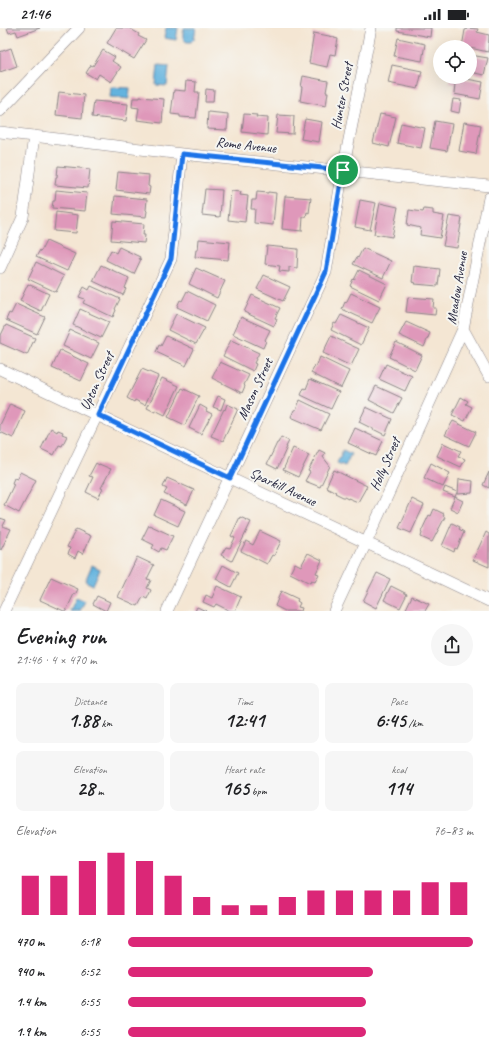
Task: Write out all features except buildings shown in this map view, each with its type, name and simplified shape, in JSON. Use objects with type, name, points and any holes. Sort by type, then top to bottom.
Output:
[{"type":"street","points":[[0,111],[79,28]]},
{"type":"street","name":"Hunter Street","points":[[343,170],[371,28]]},
{"type":"street","name":"Rome Avenue","points":[[0,132],[182,154],[489,186]]},
{"type":"street","points":[[0,268],[23,217],[34,136]]},
{"type":"street","name":"Upton Street","points":[[4,611],[171,259],[182,154]]},
{"type":"street","name":"Mason Street","points":[[167,611],[326,272],[343,170]]},
{"type":"street","name":"Meadow Avenue","points":[[489,198],[463,329],[489,376]]},
{"type":"street","name":"Holly Street","points":[[334,611],[463,329]]},
{"type":"street","name":"Sparkill Avenue","points":[[0,369],[489,600]]},
{"type":"water","points":[[166,28],[178,28],[176,40],[164,38]]},
{"type":"water","points":[[184,28],[196,28],[194,39],[191,42],[187,42],[184,39]]},
{"type":"water","points":[[158,65],[169,66],[167,86],[156,85]]},
{"type":"water","points":[[111,87],[130,88],[129,99],[110,97]]},
{"type":"water","points":[[343,450],[351,454],[345,466],[337,463]]},
{"type":"water","points":[[92,565],[100,569],[93,585],[85,581]]},
{"type":"water","points":[[76,598],[85,601],[80,611],[70,611]]},
{"type":"route","points":[[182,154],[343,170],[326,272],[230,478],[98,415],[171,259],[182,154]]}]
